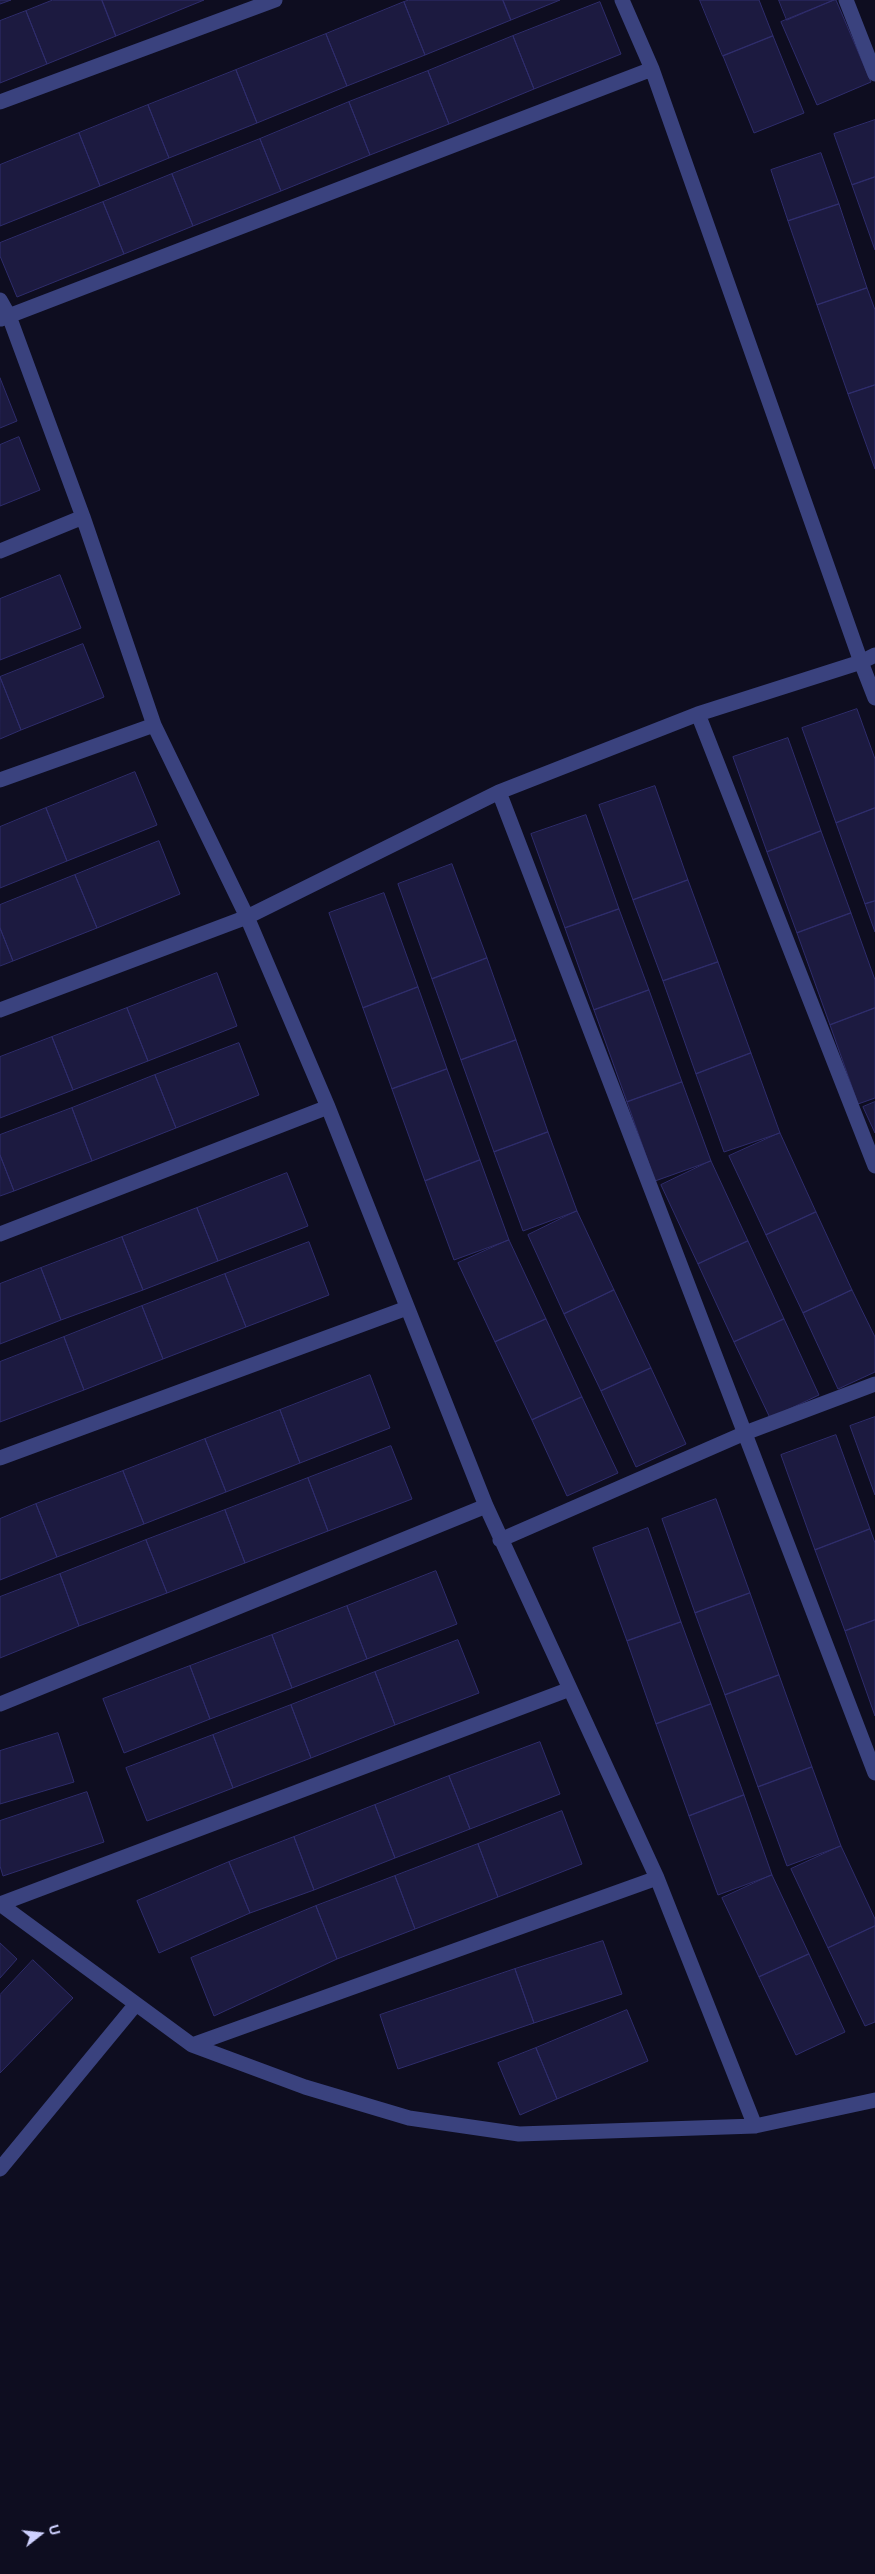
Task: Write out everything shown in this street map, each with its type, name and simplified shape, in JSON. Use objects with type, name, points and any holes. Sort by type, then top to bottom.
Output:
[{"type":"street","points":[[0,102],[275,0]]},
{"type":"street","points":[[622,0],[652,69],[860,662],[875,698]]},
{"type":"street","points":[[846,0],[875,74]]},
{"type":"street","points":[[5,318],[652,69]]},
{"type":"street","points":[[0,300],[5,318],[83,517],[154,725],[247,917],[328,1107],[500,1540],[657,1878],[756,2126]]},
{"type":"street","points":[[0,551],[83,517]]},
{"type":"street","points":[[0,1010],[247,917],[500,792],[698,714],[860,662],[875,655]]},
{"type":"street","points":[[698,714],[875,1166]]},
{"type":"street","points":[[0,780],[154,725]]},
{"type":"street","points":[[500,792],[875,1773]]},
{"type":"street","points":[[0,1234],[328,1107]]},
{"type":"street","points":[[0,1458],[407,1308]]},
{"type":"street","points":[[500,1540],[745,1433],[875,1384]]},
{"type":"street","points":[[0,1704],[486,1506]]},
{"type":"street","points":[[0,1904],[570,1690]]},
{"type":"street","points":[[192,2045],[657,1878]]},
{"type":"street","points":[[0,1904],[192,2045],[305,2087],[409,2118],[519,2134],[756,2126],[875,2100]]},
{"type":"street","points":[[0,2170],[136,2004]]},
{"type":"building","points":[[0,0],[11,0],[0,4]]},
{"type":"building","points":[[53,0],[102,0],[116,36],[47,64],[26,11]]},
{"type":"building","points":[[102,0],[204,0],[116,36]]},
{"type":"building","points":[[409,0],[503,0],[511,20],[425,55],[404,2]]},
{"type":"building","points":[[503,0],[560,0],[511,20]]},
{"type":"building","points":[[700,0],[759,0],[773,36],[723,56]]},
{"type":"building","points":[[779,0],[834,0],[787,20]]},
{"type":"building","points":[[836,0],[871,82],[817,105],[781,22]]},
{"type":"building","points":[[404,2],[425,55],[347,86],[326,34]]},
{"type":"building","points":[[600,2],[621,54],[534,89],[513,36]]},
{"type":"building","points":[[26,11],[47,64],[0,83],[0,21]]},
{"type":"building","points":[[326,34],[347,86],[257,123],[236,70]]},
{"type":"building","points":[[513,36],[534,89],[449,124],[428,71]]},
{"type":"building","points":[[773,36],[804,113],[754,133],[723,56]]},
{"type":"building","points":[[236,70],[257,123],[169,158],[148,105]]},
{"type":"building","points":[[428,71],[449,124],[370,155],[349,102]]},
{"type":"building","points":[[349,102],[370,155],[281,191],[260,139]]},
{"type":"building","points":[[148,105],[169,158],[100,186],[79,133]]},
{"type":"building","points":[[875,120],[875,177],[852,185],[834,134]]},
{"type":"building","points":[[79,133],[100,186],[0,226],[0,165]]},
{"type":"building","points":[[260,139],[281,191],[193,226],[172,174]]},
{"type":"building","points":[[821,153],[839,204],[788,221],[771,170]]},
{"type":"building","points":[[172,174],[193,226],[124,254],[103,202]]},
{"type":"building","points":[[875,177],[875,250],[852,185]]},
{"type":"building","points":[[103,202],[124,254],[17,297],[0,256],[0,243]]},
{"type":"building","points":[[839,204],[867,288],[817,305],[788,221]]},
{"type":"building","points":[[867,288],[875,310],[875,385],[848,394],[817,305]]},
{"type":"building","points":[[0,378],[17,421],[0,428]]},
{"type":"building","points":[[875,385],[875,469],[848,394]]},
{"type":"building","points":[[19,437],[40,490],[0,506],[0,445]]},
{"type":"building","points":[[60,575],[81,628],[0,660],[0,599]]},
{"type":"building","points":[[83,644],[104,697],[21,730],[0,677]]},
{"type":"building","points":[[0,677],[21,730],[0,739]]},
{"type":"building","points":[[857,709],[875,759],[875,808],[836,823],[802,728]]},
{"type":"building","points":[[788,738],[821,831],[767,852],[733,757]]},
{"type":"building","points":[[135,772],[157,825],[67,861],[46,808]]},
{"type":"building","points":[[655,786],[688,880],[633,900],[599,805]]},
{"type":"building","points":[[46,808],[67,861],[0,888],[0,827]]},
{"type":"building","points":[[875,808],[875,901],[865,904],[836,823]]},
{"type":"building","points":[[586,815],[619,909],[565,928],[531,834]]},
{"type":"building","points":[[821,831],[851,913],[797,933],[767,852]]},
{"type":"building","points":[[159,841],[180,894],[97,928],[75,875]]},
{"type":"building","points":[[452,864],[487,958],[432,979],[398,884]]},
{"type":"building","points":[[75,875],[97,928],[13,961],[0,928],[0,905]]},
{"type":"building","points":[[688,880],[718,962],[663,981],[633,900]]},
{"type":"building","points":[[384,893],[418,987],[363,1008],[329,913]]},
{"type":"building","points":[[875,901],[875,932],[865,904]]},
{"type":"building","points":[[619,909],[649,990],[594,1010],[565,928]]},
{"type":"building","points":[[851,913],[875,980],[875,1008],[830,1025],[797,933]]},
{"type":"building","points":[[0,928],[13,961],[0,966]]},
{"type":"building","points":[[487,958],[516,1040],[461,1060],[432,979]]},
{"type":"building","points":[[718,962],[751,1053],[696,1074],[663,981]]},
{"type":"building","points":[[217,973],[237,1026],[148,1061],[127,1008]]},
{"type":"building","points":[[418,987],[447,1069],[392,1089],[363,1008]]},
{"type":"building","points":[[649,990],[682,1082],[627,1102],[594,1010]]},
{"type":"building","points":[[127,1008],[148,1061],[73,1090],[52,1037]]},
{"type":"building","points":[[875,1008],[875,1098],[858,1104],[830,1025]]},
{"type":"building","points":[[52,1037],[73,1090],[0,1118],[0,1057]]},
{"type":"building","points":[[516,1040],[548,1132],[494,1152],[461,1060]]},
{"type":"building","points":[[239,1043],[259,1095],[176,1128],[155,1075]]},
{"type":"building","points":[[751,1053],[780,1133],[724,1152],[696,1074]]},
{"type":"building","points":[[447,1069],[480,1160],[425,1181],[392,1089]]},
{"type":"building","points":[[155,1075],[176,1128],[92,1161],[72,1108]]},
{"type":"building","points":[[682,1082],[711,1161],[655,1181],[627,1102]]},
{"type":"building","points":[[875,1102],[875,1133],[863,1107]]},
{"type":"building","points":[[72,1108],[92,1161],[14,1191],[0,1155],[0,1135]]},
{"type":"building","points":[[548,1132],[577,1211],[523,1231],[494,1152]]},
{"type":"building","points":[[780,1133],[816,1212],[766,1235],[729,1156]]},
{"type":"building","points":[[0,1155],[14,1191],[0,1196]]},
{"type":"building","points":[[480,1160],[509,1240],[454,1260],[425,1181]]},
{"type":"building","points":[[711,1161],[748,1241],[698,1264],[661,1185]]},
{"type":"building","points":[[287,1173],[308,1226],[218,1261],[197,1208]]},
{"type":"building","points":[[197,1208],[218,1261],[143,1290],[122,1237]]},
{"type":"building","points":[[577,1211],[614,1290],[564,1314],[528,1235]]},
{"type":"building","points":[[816,1212],[852,1290],[803,1313],[766,1235]]},
{"type":"building","points":[[122,1237],[143,1290],[61,1320],[41,1268]]},
{"type":"building","points":[[509,1240],[546,1319],[495,1342],[458,1263]]},
{"type":"building","points":[[748,1241],[784,1319],[734,1342],[698,1264]]},
{"type":"building","points":[[309,1242],[329,1295],[246,1327],[225,1274]]},
{"type":"building","points":[[41,1268],[61,1320],[0,1344],[0,1284]]},
{"type":"building","points":[[225,1274],[246,1327],[163,1359],[142,1306]]},
{"type":"building","points":[[614,1290],[651,1368],[601,1391],[564,1314]]},
{"type":"building","points":[[852,1290],[875,1337],[875,1372],[838,1389],[803,1313]]},
{"type":"building","points":[[142,1306],[163,1359],[84,1390],[64,1337]]},
{"type":"building","points":[[546,1319],[582,1397],[532,1420],[495,1342]]},
{"type":"building","points":[[784,1319],[819,1395],[770,1418],[734,1342]]},
{"type":"building","points":[[64,1337],[84,1390],[0,1422],[0,1362]]},
{"type":"building","points":[[651,1368],[686,1444],[636,1467],[601,1391]]},
{"type":"building","points":[[370,1375],[390,1428],[300,1463],[280,1410]]},
{"type":"building","points":[[582,1397],[618,1473],[567,1496],[532,1420]]},
{"type":"building","points":[[280,1410],[300,1463],[226,1492],[205,1439]]},
{"type":"building","points":[[875,1417],[875,1495],[850,1426]]},
{"type":"building","points":[[836,1435],[870,1529],[815,1550],[781,1455]]},
{"type":"building","points":[[205,1439],[226,1492],[144,1524],[123,1471]]},
{"type":"building","points":[[391,1446],[412,1499],[328,1531],[308,1478]]},
{"type":"building","points":[[123,1471],[144,1524],[57,1557],[36,1504]]},
{"type":"building","points":[[308,1478],[328,1531],[245,1563],[225,1510]]},
{"type":"building","points":[[716,1499],[750,1593],[695,1613],[662,1519]]},
{"type":"building","points":[[36,1504],[57,1557],[0,1580],[0,1519]]},
{"type":"building","points":[[225,1510],[245,1563],[167,1593],[146,1540]]},
{"type":"building","points":[[648,1528],[681,1622],[627,1641],[593,1548]]},
{"type":"building","points":[[870,1529],[875,1543],[875,1620],[845,1631],[815,1550]]},
{"type":"building","points":[[146,1540],[167,1593],[79,1626],[60,1574]]},
{"type":"building","points":[[436,1571],[457,1624],[367,1659],[347,1606]]},
{"type":"building","points":[[60,1574],[79,1626],[0,1658],[0,1597]]},
{"type":"building","points":[[750,1593],[779,1675],[725,1695],[695,1613]]},
{"type":"building","points":[[347,1606],[367,1659],[292,1688],[272,1635]]},
{"type":"building","points":[[875,1620],[875,1716],[845,1631]]},
{"type":"building","points":[[681,1622],[711,1704],[656,1724],[627,1641]]},
{"type":"building","points":[[272,1635],[292,1688],[210,1719],[190,1666]]},
{"type":"building","points":[[458,1640],[479,1693],[395,1725],[375,1672]]},
{"type":"building","points":[[190,1666],[210,1719],[124,1753],[103,1699]]},
{"type":"building","points":[[375,1672],[395,1725],[311,1758],[291,1705]]},
{"type":"building","points":[[779,1675],[812,1767],[758,1787],[725,1695]]},
{"type":"building","points":[[711,1704],[744,1795],[689,1816],[656,1724]]},
{"type":"building","points":[[291,1705],[311,1758],[233,1788],[213,1735]]},
{"type":"building","points":[[58,1733],[74,1782],[0,1804],[0,1751]]},
{"type":"building","points":[[213,1735],[233,1788],[147,1821],[126,1768]]},
{"type":"building","points":[[540,1742],[560,1794],[470,1829],[449,1776]]},
{"type":"building","points":[[812,1767],[841,1846],[787,1866],[758,1787]]},
{"type":"building","points":[[449,1776],[470,1829],[395,1858],[375,1805]]},
{"type":"building","points":[[87,1792],[104,1842],[3,1876],[0,1866],[0,1821]]},
{"type":"building","points":[[744,1795],[772,1875],[718,1895],[689,1816]]},
{"type":"building","points":[[375,1805],[395,1858],[314,1890],[294,1837]]},
{"type":"building","points":[[562,1811],[582,1864],[498,1897],[478,1844]]},
{"type":"building","points":[[294,1837],[314,1890],[250,1913],[229,1862]]},
{"type":"building","points":[[478,1844],[498,1897],[415,1929],[395,1876]]},
{"type":"building","points":[[841,1846],[875,1919],[875,1926],[828,1948],[791,1869]]},
{"type":"building","points":[[229,1862],[250,1913],[159,1953],[137,1901]]},
{"type":"building","points":[[772,1875],[809,1954],[759,1977],[722,1898]]},
{"type":"building","points":[[395,1876],[415,1929],[337,1959],[316,1906]]},
{"type":"building","points":[[316,1906],[337,1959],[214,2016],[191,1958]]},
{"type":"building","points":[[875,1926],[875,2022],[865,2026],[828,1948]]},
{"type":"building","points":[[603,1941],[622,1994],[534,2023],[515,1969]]},
{"type":"building","points":[[0,1943],[17,1959],[0,1978]]},
{"type":"building","points":[[809,1954],[845,2032],[796,2055],[759,1977]]},
{"type":"building","points":[[33,1960],[73,1998],[0,2073],[0,1995]]},
{"type":"building","points":[[515,1969],[534,2023],[398,2069],[380,2015]]},
{"type":"building","points":[[627,2010],[648,2061],[557,2099],[536,2048]]},
{"type":"building","points":[[536,2048],[557,2099],[520,2115],[498,2063]]}]
